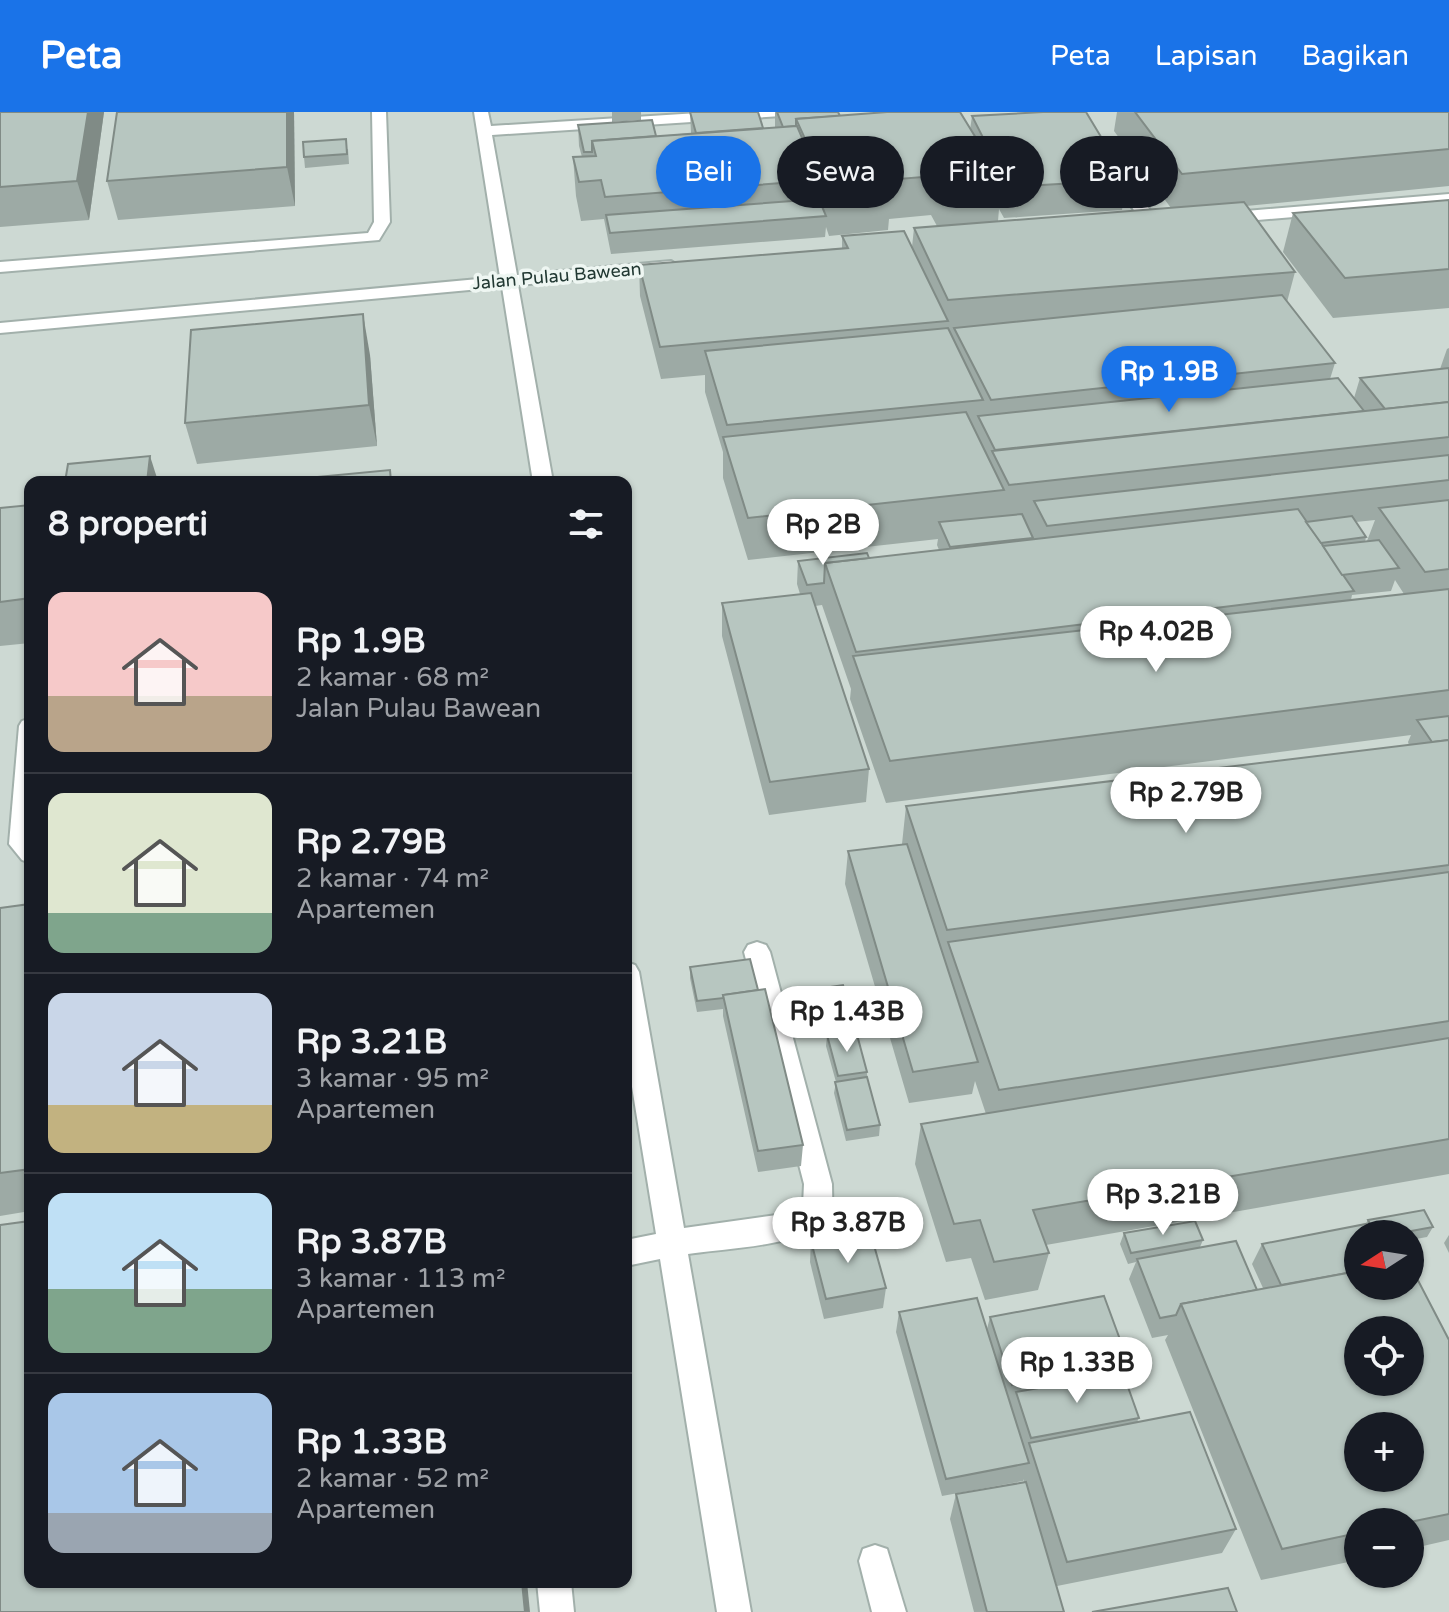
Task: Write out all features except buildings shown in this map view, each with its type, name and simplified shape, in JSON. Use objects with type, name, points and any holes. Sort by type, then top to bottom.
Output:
[{"type":"street","points":[[0,267],[373,237],[382,222],[379,112]]},
{"type":"street","points":[[481,112],[542,476]]},
{"type":"street","points":[[484,131],[782,112]]},
{"type":"street","points":[[1199,220],[1449,199]]},
{"type":"street","points":[[1141,208],[1152,224]]},
{"type":"street","name":"Jalan Pulau Bawean","points":[[0,328],[682,265]]},
{"type":"street","points":[[24,794],[21,828],[21,844],[24,847]]},
{"type":"street","points":[[632,1252],[797,1225],[817,1211],[818,1184],[757,952]]},
{"type":"street","points":[[632,1007],[734,1612]]},
{"type":"street","points":[[875,1561],[889,1612]]},
{"type":"street","points":[[555,1588],[557,1612]]},
{"type":"shaded area","points":[[0,112],[1449,112],[1449,1612],[0,1612]]}]
